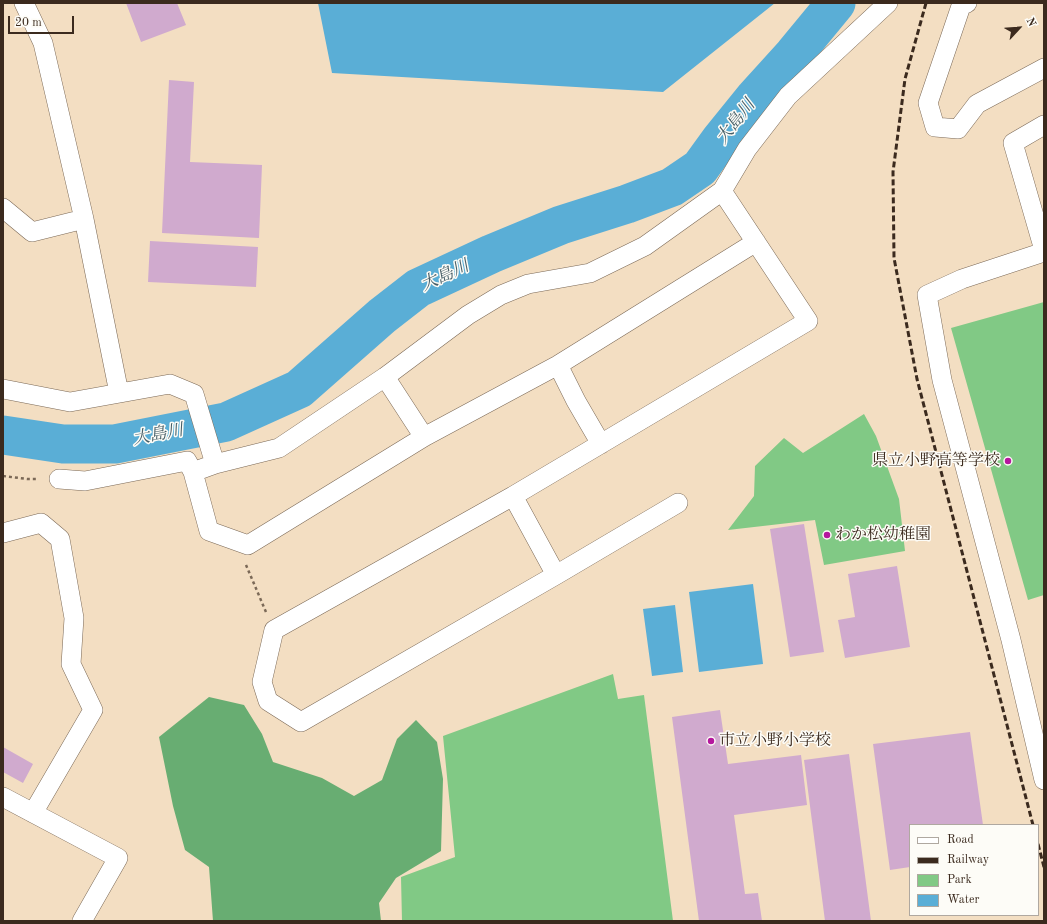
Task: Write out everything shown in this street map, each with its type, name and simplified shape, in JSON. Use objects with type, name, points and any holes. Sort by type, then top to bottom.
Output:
[{"type":"street","points":[[24,3],[44,43],[84,219],[119,393]]},
{"type":"street","points":[[192,472],[215,464],[279,448],[385,377],[468,315],[501,295],[528,284],[590,273],[645,246],[722,191],[747,149],[788,96],[888,3]]},
{"type":"street","points":[[967,3],[961,6],[928,103],[935,127],[958,129],[977,104],[1044,68]]},
{"type":"street","points":[[1044,125],[1013,143],[1044,251],[962,279],[927,295],[942,380],[1011,640],[1044,780]]},
{"type":"street","points":[[678,503],[300,722],[268,701],[262,682],[274,630],[513,496],[808,321],[722,191]]},
{"type":"street","points":[[3,208],[32,232],[84,219]]},
{"type":"street","points":[[59,479],[85,481],[187,461],[192,472],[209,531],[248,545],[424,437],[558,365],[756,242]]},
{"type":"street","points":[[558,365],[576,401],[601,444]]},
{"type":"street","points":[[385,377],[424,437]]},
{"type":"street","points":[[3,389],[70,402],[170,384],[194,394],[215,464]]},
{"type":"street","points":[[513,496],[556,575]]},
{"type":"street","points":[[3,533],[41,523],[60,539],[74,618],[70,664],[93,710],[33,813]]},
{"type":"street","points":[[3,797],[118,858],[82,921]]},
{"type":"path","points":[[3,476],[27,479],[59,479]]},
{"type":"path","points":[[248,545],[244,560],[257,592]]},
{"type":"green space","name":"県立小野高等学校","points":[[1044,302],[1044,595],[1028,600],[951,328]]},
{"type":"green space","points":[[864,414],[876,436],[899,499],[905,551],[824,565],[815,520],[728,530],[754,496],[755,466],[784,438],[803,453]]},
{"type":"green space","points":[[613,674],[618,699],[644,695],[673,921],[402,921],[401,877],[455,857],[443,736]]},
{"type":"green space","points":[[209,697],[244,705],[262,734],[273,762],[322,778],[354,796],[382,780],[397,739],[416,720],[437,742],[443,779],[441,851],[396,878],[379,903],[381,921],[213,921],[209,867],[185,850],[173,806],[159,737]]},
{"type":"water","points":[[318,3],[775,3],[663,92],[332,73]]},
{"type":"water","points":[[753,584],[763,664],[699,672],[689,592]]},
{"type":"water","points":[[675,605],[683,672],[652,676],[643,609]]},
{"type":"building","points":[[126,3],[177,3],[186,25],[141,42]]},
{"type":"building","points":[[169,80],[194,82],[190,162],[262,165],[259,238],[162,233]]},
{"type":"building","points":[[150,241],[258,247],[256,287],[148,282]]},
{"type":"building","points":[[804,524],[824,652],[790,657],[770,529]]},
{"type":"building","points":[[897,566],[910,647],[845,658],[838,620],[855,617],[848,574]]},
{"type":"building","points":[[720,710],[728,764],[801,755],[807,805],[734,815],[745,894],[758,893],[762,921],[699,921],[672,717]]},
{"type":"building","points":[[970,732],[983,824],[909,824],[909,867],[890,870],[873,744]]},
{"type":"building","points":[[3,747],[33,764],[23,783],[3,772]]},
{"type":"building","points":[[849,754],[871,921],[825,921],[804,760]]},
{"type":"waterway","name":"大島川","points":[[3,435],[63,444],[115,444],[226,422],[299,389],[382,316],[418,288],[491,254],[561,225],[627,204],[672,187],[700,168],[755,97],[794,54],[836,3]]},
{"type":"railway","points":[[926,3],[905,79],[893,172],[894,258],[917,379],[1033,824]]},
{"type":"railway","points":[[1039,848],[1044,867]]},
{"type":"place","name":"県立小野高等学校","points":[[1008,461]]},
{"type":"place","name":"わか松幼稚園","points":[[827,535]]},
{"type":"place","name":"市立小野小学校","points":[[711,741]]}]
